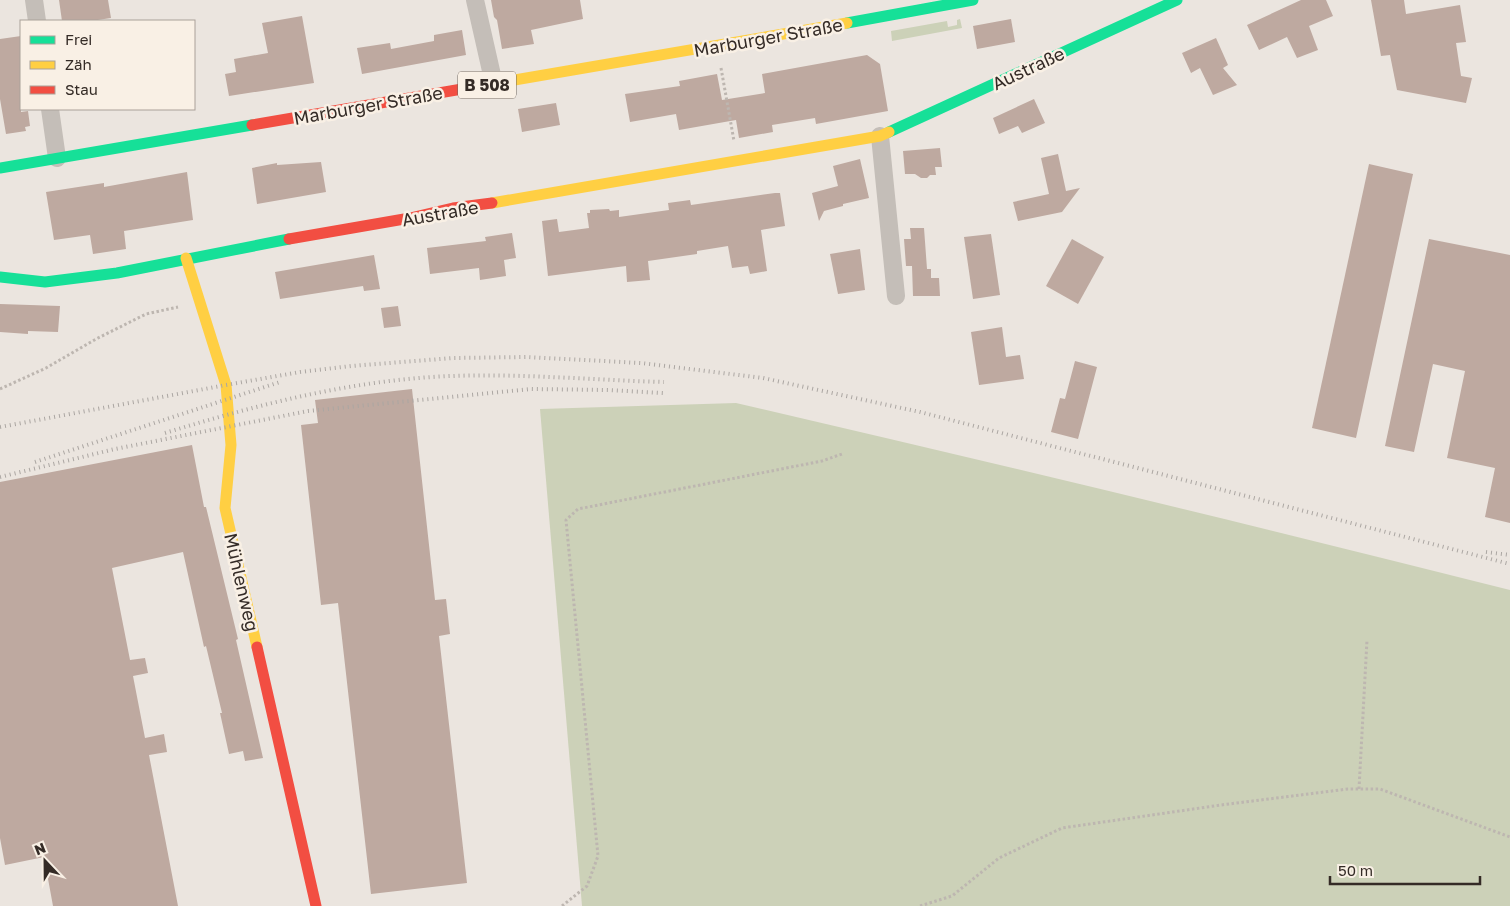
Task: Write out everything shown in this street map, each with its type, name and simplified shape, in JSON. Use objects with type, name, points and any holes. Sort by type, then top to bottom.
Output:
[{"type":"street","points":[[34,0],[37,20]]},
{"type":"street","points":[[475,0],[494,84]]},
{"type":"street","name":"Marburger Straße","points":[[0,168],[717,46],[968,0]]},
{"type":"street","name":"Austraße","points":[[0,277],[45,282],[117,273],[186,258],[410,218],[453,208],[504,202],[880,136],[1176,0]]},
{"type":"street","points":[[50,110],[57,158]]},
{"type":"street","points":[[880,136],[896,296]]},
{"type":"street","name":"Mühlenweg","points":[[186,258],[226,385],[231,445],[225,508],[316,906]]},
{"type":"path","points":[[717,46],[737,162]]},
{"type":"path","points":[[0,389],[46,368],[96,339],[146,314],[199,301]]},
{"type":"path","points":[[562,906],[587,886],[598,856],[566,520],[578,509],[822,461],[842,454]]},
{"type":"path","points":[[1359,789],[1367,640]]},
{"type":"path","points":[[920,906],[952,896],[999,858],[1062,828],[1221,805],[1359,789],[1380,789],[1510,837]]},
{"type":"green space","points":[[960,19],[962,28],[892,41],[891,31],[947,21],[948,27],[957,25],[957,20]]},
{"type":"green space","points":[[736,403],[930,448],[1510,590],[1510,906],[582,906],[540,409]]},
{"type":"building","points":[[59,0],[108,0],[111,18],[62,20]]},
{"type":"building","points":[[491,0],[580,0],[583,19],[531,30],[534,44],[502,49]]},
{"type":"building","points":[[1301,0],[1326,0],[1333,16],[1309,26],[1318,50],[1297,58],[1287,37],[1259,50],[1247,25]]},
{"type":"building","points":[[1371,0],[1404,0],[1406,14],[1460,5],[1466,42],[1456,43],[1461,76],[1472,78],[1466,103],[1397,90],[1390,55],[1381,56]]},
{"type":"building","points":[[302,16],[314,83],[229,96],[225,74],[236,72],[234,59],[268,53],[262,23]]},
{"type":"building","points":[[1011,19],[1015,42],[977,49],[973,26]]},
{"type":"building","points":[[462,30],[466,55],[362,74],[357,48],[390,43],[391,49],[434,41],[434,35]]},
{"type":"building","points":[[20,36],[20,110],[21,112],[28,111],[30,126],[25,127],[26,131],[6,134],[0,99],[0,39]]},
{"type":"building","points":[[1216,38],[1228,65],[1223,68],[1237,85],[1213,95],[1200,68],[1191,73],[1182,53]]},
{"type":"building","points":[[867,55],[880,64],[888,111],[816,124],[815,118],[772,125],[773,132],[739,138],[736,120],[679,130],[676,114],[630,122],[625,94],[680,86],[679,81],[717,74],[722,100],[765,93],[762,74]]},
{"type":"building","points":[[1034,99],[1045,123],[1022,133],[1018,126],[999,134],[993,118]]},
{"type":"building","points":[[556,103],[560,125],[522,132],[518,109]]},
{"type":"building","points":[[940,148],[942,167],[935,167],[936,175],[921,178],[915,174],[905,174],[903,151]]},
{"type":"building","points":[[1058,154],[1066,191],[1080,188],[1062,212],[1018,221],[1013,202],[1049,194],[1041,158]]},
{"type":"building","points":[[860,159],[869,198],[824,211],[819,221],[812,193],[838,186],[833,166]]},
{"type":"building","points":[[321,162],[326,192],[257,204],[252,168],[277,163],[277,165]]},
{"type":"building","points":[[1369,164],[1413,174],[1356,438],[1312,428]]},
{"type":"building","points":[[187,172],[193,220],[124,231],[126,249],[93,254],[90,235],[54,240],[46,192],[104,183],[104,187]]},
{"type":"building","points":[[780,193],[785,226],[761,230],[767,271],[750,274],[748,266],[732,268],[728,246],[697,251],[697,254],[648,261],[650,280],[627,282],[626,266],[548,276],[542,221],[557,219],[559,232],[589,228],[587,213],[590,213],[590,210],[619,210],[619,217],[669,210],[668,203],[690,200],[691,205]]},
{"type":"building","points":[[910,228],[924,228],[927,269],[931,269],[931,278],[939,278],[940,296],[913,296],[912,266],[906,266],[904,239],[911,239]]},
{"type":"building","points":[[512,233],[516,258],[504,260],[506,276],[480,280],[479,268],[430,274],[427,248],[486,241],[485,237]]},
{"type":"building","points":[[991,234],[1000,295],[973,299],[964,237]]},
{"type":"building","points":[[1072,239],[1104,257],[1078,304],[1046,286]]},
{"type":"building","points":[[1429,239],[1510,255],[1510,523],[1485,517],[1495,468],[1447,458],[1465,371],[1433,364],[1414,452],[1385,446]]},
{"type":"building","points":[[860,249],[865,290],[838,294],[830,254]]},
{"type":"building","points":[[374,255],[380,289],[364,291],[363,286],[280,299],[275,272]]},
{"type":"building","points":[[0,304],[60,306],[58,332],[28,331],[28,334],[0,332]]},
{"type":"building","points":[[398,306],[401,326],[384,328],[381,308]]},
{"type":"building","points":[[1002,327],[1006,357],[1020,355],[1024,379],[979,385],[971,332]]},
{"type":"building","points":[[1075,361],[1097,367],[1078,439],[1051,432],[1060,398],[1065,399]]},
{"type":"building","points":[[412,389],[435,600],[446,599],[450,634],[439,636],[467,883],[371,894],[338,603],[321,605],[301,425],[318,423],[315,400]]},
{"type":"building","points":[[192,445],[204,507],[206,507],[238,639],[236,640],[263,758],[245,761],[243,751],[229,754],[220,713],[222,713],[206,646],[204,647],[183,552],[112,568],[130,660],[145,658],[148,673],[133,676],[145,738],[164,734],[167,752],[149,755],[178,906],[53,906],[44,857],[5,865],[0,838],[0,482]]},
{"type":"railway","points":[[0,427],[300,372],[351,366],[453,358],[527,357],[641,363],[763,378],[920,412],[1510,564]]},
{"type":"railway","points":[[165,433],[297,397],[364,384],[398,380],[490,375],[664,382]]},
{"type":"railway","points":[[35,462],[280,382]]},
{"type":"railway","points":[[0,477],[115,449],[308,411],[531,389],[663,393]]},
{"type":"railway","points":[[1486,552],[1510,555]]},
{"type":"traffic: fast","points":[[847,23],[973,0]]},
{"type":"traffic: fast","points":[[889,132],[1177,0]]},
{"type":"traffic: fast","points":[[0,168],[252,125]]},
{"type":"traffic: fast","points":[[0,277],[45,282],[117,273],[289,239]]},
{"type":"traffic: slow","points":[[503,82],[847,23]]},
{"type":"traffic: slow","points":[[492,203],[880,136],[889,132]]},
{"type":"traffic: slow","points":[[186,258],[226,385],[231,445],[225,508],[257,647]]},
{"type":"traffic: jam","points":[[252,125],[503,82]]},
{"type":"traffic: jam","points":[[289,239],[410,218],[453,208],[492,203]]},
{"type":"traffic: jam","points":[[257,647],[316,906]]}]
